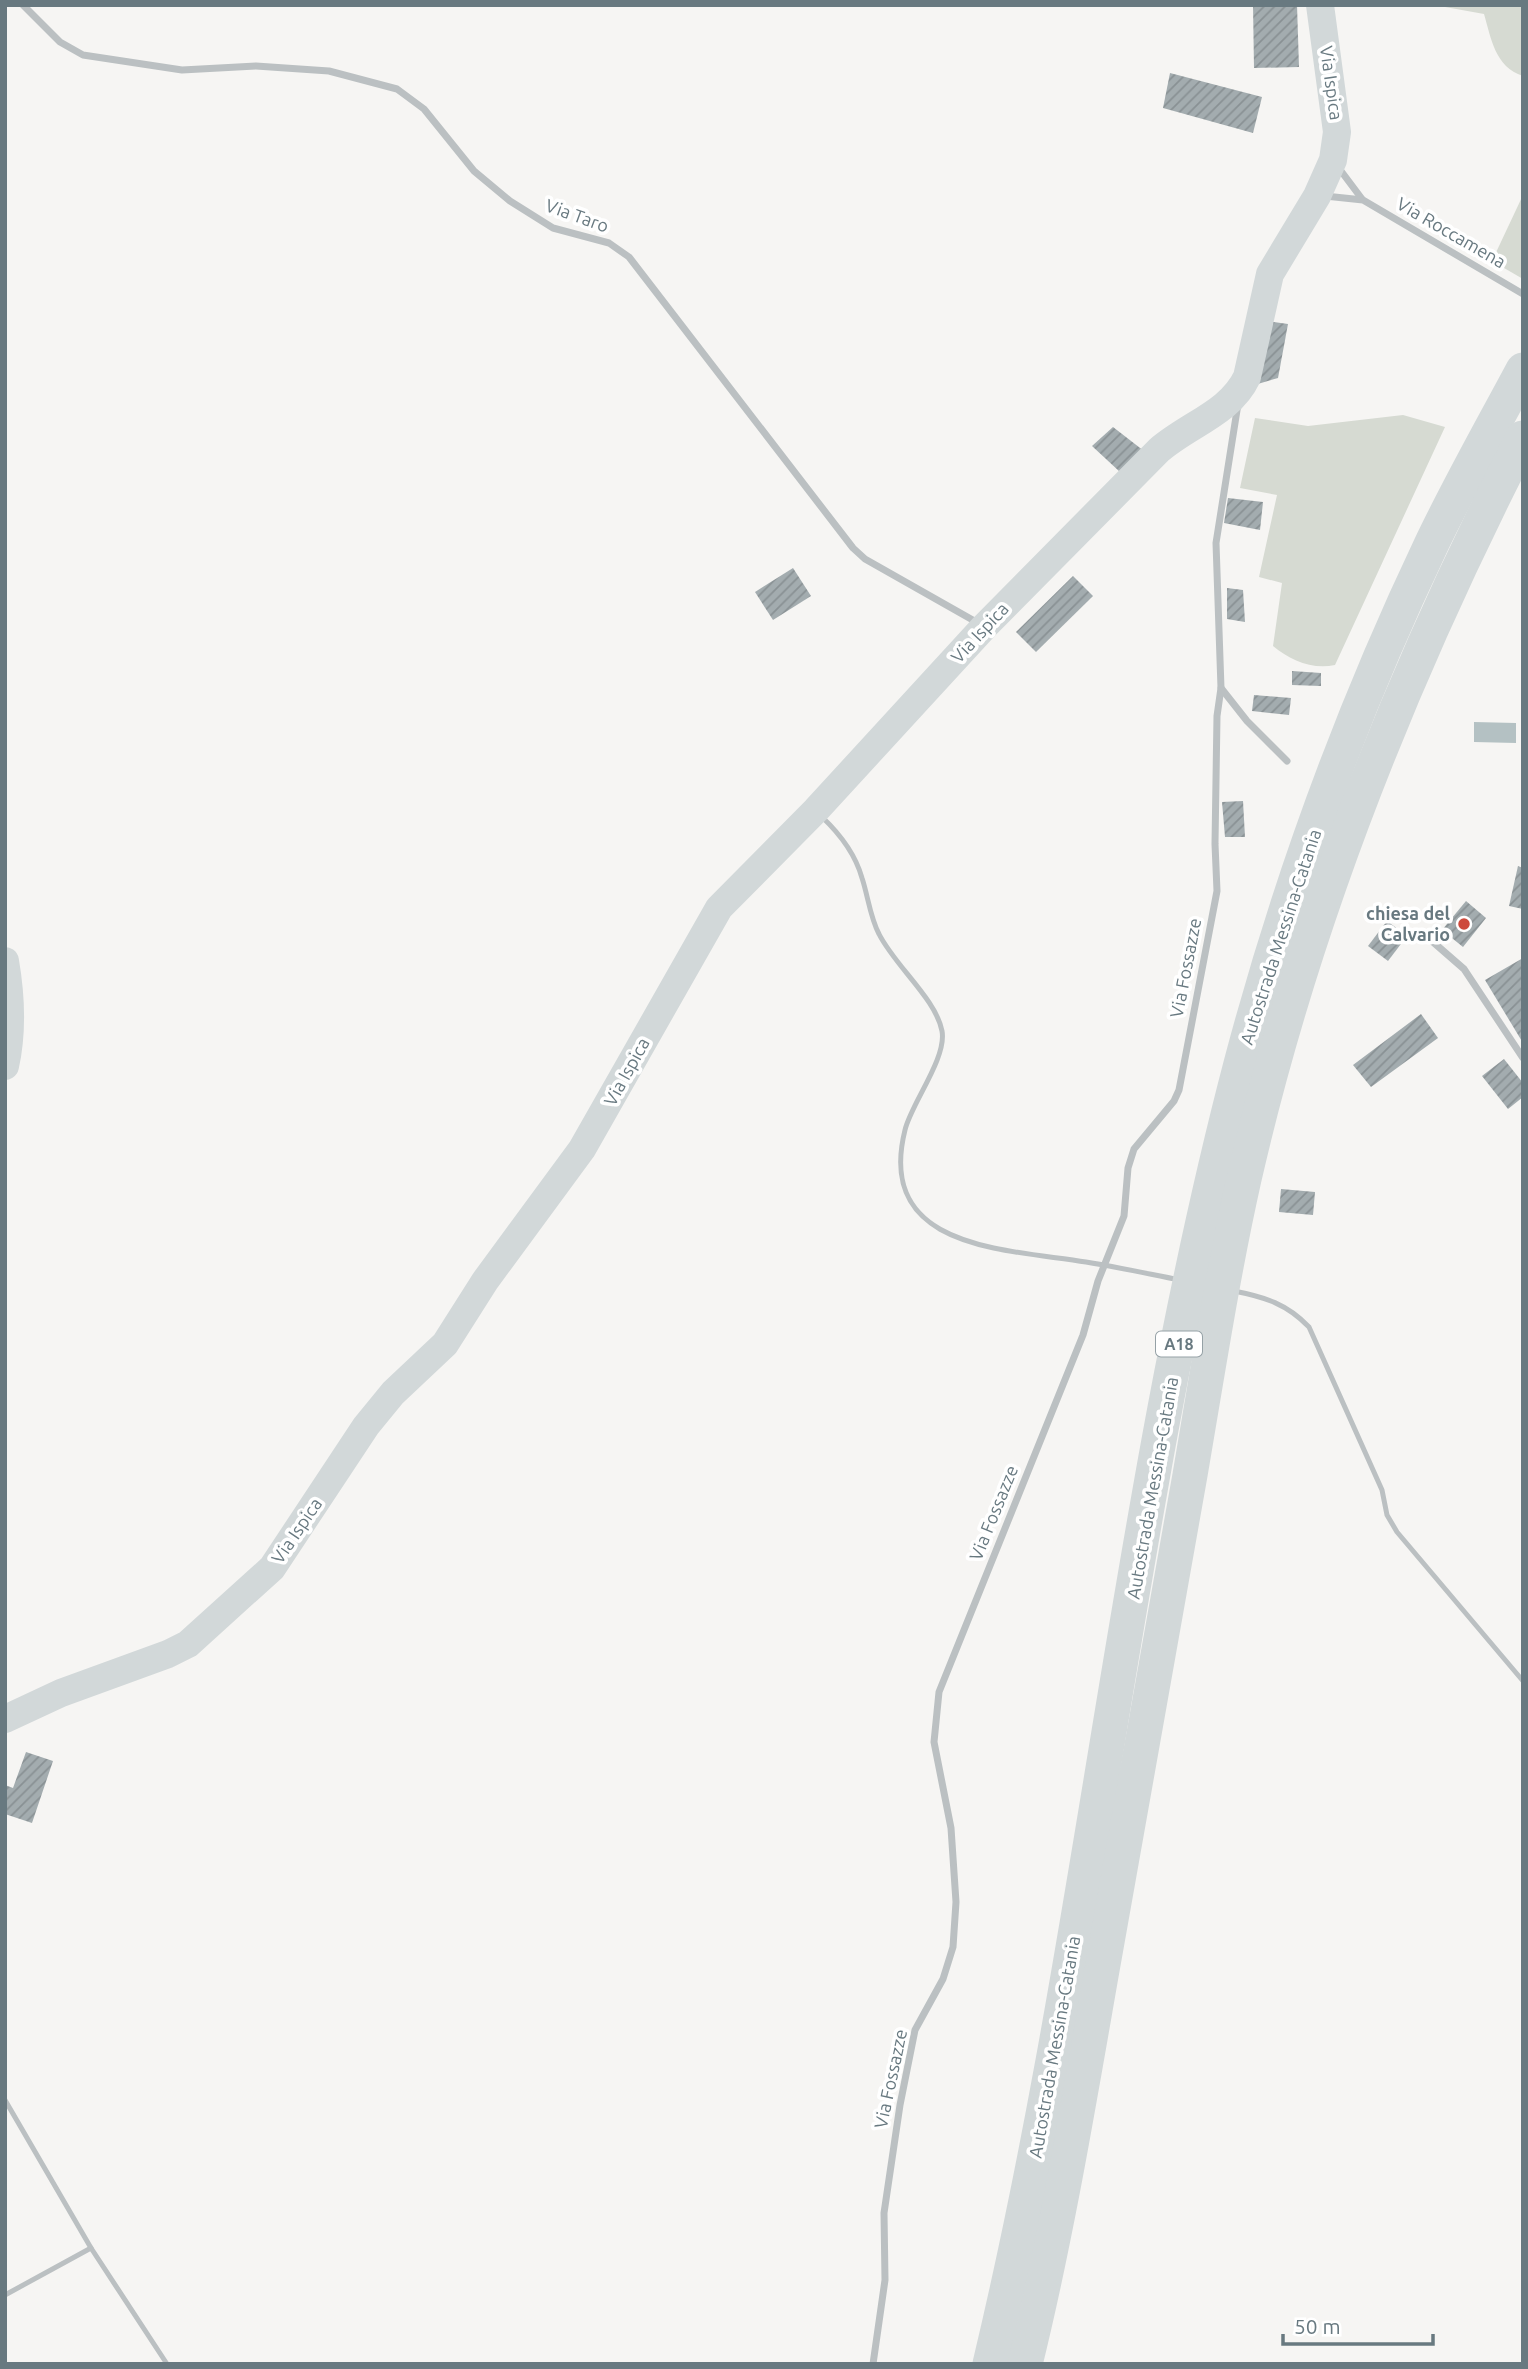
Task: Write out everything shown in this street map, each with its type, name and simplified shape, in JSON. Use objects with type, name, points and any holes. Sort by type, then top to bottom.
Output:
[{"type":"highway","name":"Autostrada Messina-Catania","points":[[990,2364],[1009,2288],[1056,2046],[1136,1574],[1187,1302],[1242,1061],[1301,867],[1384,651],[1432,543],[1523,370]]},
{"type":"highway","name":"Autostrada Messina-Catania","points":[[1025,2364],[1042,2295],[1088,2052],[1229,1252],[1271,1072],[1332,875],[1369,775],[1463,555],[1523,438]]},
{"type":"street","name":"Via Taro","points":[[23,5],[60,42],[83,55],[182,70],[256,66],[329,71],[397,89],[424,109],[474,171],[510,201],[547,225],[609,243],[629,257],[853,548],[865,559],[984,627]]},
{"type":"street","name":"Via Ispica","points":[[1222,688],[1216,614],[1216,543],[1240,393],[1247,377],[1270,274],[1317,196],[1333,160],[1337,132],[1320,5]]},
{"type":"street","points":[[1333,160],[1363,200]]},
{"type":"street","points":[[1317,196],[1336,195],[1363,200]]},
{"type":"street","name":"Via Roccamena","points":[[1363,200],[1523,294]]},
{"type":"street","name":"Via Ispica","points":[[5,1719],[61,1693],[168,1654],[187,1644],[272,1568],[366,1426],[393,1393],[445,1344],[485,1281],[582,1149],[719,908],[816,810],[984,627],[1159,450],[1182,430],[1224,408],[1240,393]]},
{"type":"street","points":[[1222,688],[1247,721],[1287,761]]},
{"type":"street","name":"Via Fossazze","points":[[873,2364],[885,2280],[884,2213],[900,2105],[915,2029],[943,1979],[953,1947],[956,1902],[951,1828],[934,1742],[939,1692],[1083,1335],[1098,1281],[1124,1216],[1128,1168],[1135,1149],[1174,1101],[1179,1090],[1217,891],[1217,716],[1222,688]]},
{"type":"street","points":[[1433,942],[1465,969],[1523,1058]]},
{"type":"street","points":[[5,961],[11,992],[11,1028],[5,1066]]},
{"type":"lane","points":[[816,810],[848,845],[862,875],[877,930],[893,960],[937,1015],[943,1034],[925,1088],[905,1128],[901,1180],[910,1200],[931,1223],[957,1240],[1021,1255],[1084,1262],[1201,1284]]},
{"type":"lane","points":[[1214,1287],[1265,1297],[1292,1309],[1310,1327],[1382,1490],[1387,1515],[1397,1532],[1523,1681]]},
{"type":"lane","points":[[5,2100],[91,2248],[167,2364]]},
{"type":"lane","points":[[5,2295],[91,2248]]},
{"type":"shaded area","points":[[1434,5],[1523,5],[1523,76],[1514,72],[1500,59],[1484,14]]},
{"type":"shaded area","points":[[1523,195],[1523,279],[1492,261]]},
{"type":"shaded area","points":[[1403,415],[1445,427],[1335,665],[1310,665],[1287,656],[1273,646],[1282,583],[1259,577],[1277,495],[1240,488],[1255,418],[1308,426]]},
{"type":"shaded area","points":[[1474,722],[1516,723],[1516,743],[1474,742]]},
{"type":"building","points":[[1253,5],[1297,5],[1299,67],[1254,68]]},
{"type":"building","points":[[1170,73],[1262,97],[1253,133],[1163,108]]},
{"type":"building","points":[[1259,320],[1288,324],[1278,378],[1251,386]]},
{"type":"building","points":[[1113,427],[1144,451],[1120,472],[1092,446]]},
{"type":"building","points":[[1228,498],[1263,502],[1260,530],[1224,523]]},
{"type":"building","points":[[793,568],[811,596],[773,620],[755,592]]},
{"type":"building","points":[[1073,576],[1093,596],[1036,652],[1016,632]]},
{"type":"building","points":[[1227,588],[1243,590],[1245,622],[1227,619]]},
{"type":"building","points":[[1292,671],[1321,673],[1321,686],[1292,685]]},
{"type":"building","points":[[1254,695],[1291,698],[1289,715],[1252,711]]},
{"type":"building","points":[[1243,801],[1245,837],[1225,837],[1222,802]]},
{"type":"building","points":[[1518,866],[1523,868],[1523,909],[1509,906]]},
{"type":"building","name":"chiesa del Calvario","points":[[1466,901],[1486,918],[1463,947],[1442,930]]},
{"type":"building","points":[[1387,921],[1407,936],[1388,961],[1368,946]]},
{"type":"building","points":[[1523,958],[1523,1043],[1485,980]]},
{"type":"building","points":[[1421,1014],[1438,1038],[1371,1087],[1353,1065]]},
{"type":"building","points":[[1504,1059],[1523,1083],[1523,1097],[1508,1109],[1482,1076]]},
{"type":"building","points":[[1281,1189],[1315,1192],[1313,1215],[1279,1212]]},
{"type":"building","points":[[26,1752],[53,1761],[32,1823],[5,1814],[5,1785],[13,1788]]},
{"type":"place","name":"chiesa del Calvario","points":[[1464,924]]}]
